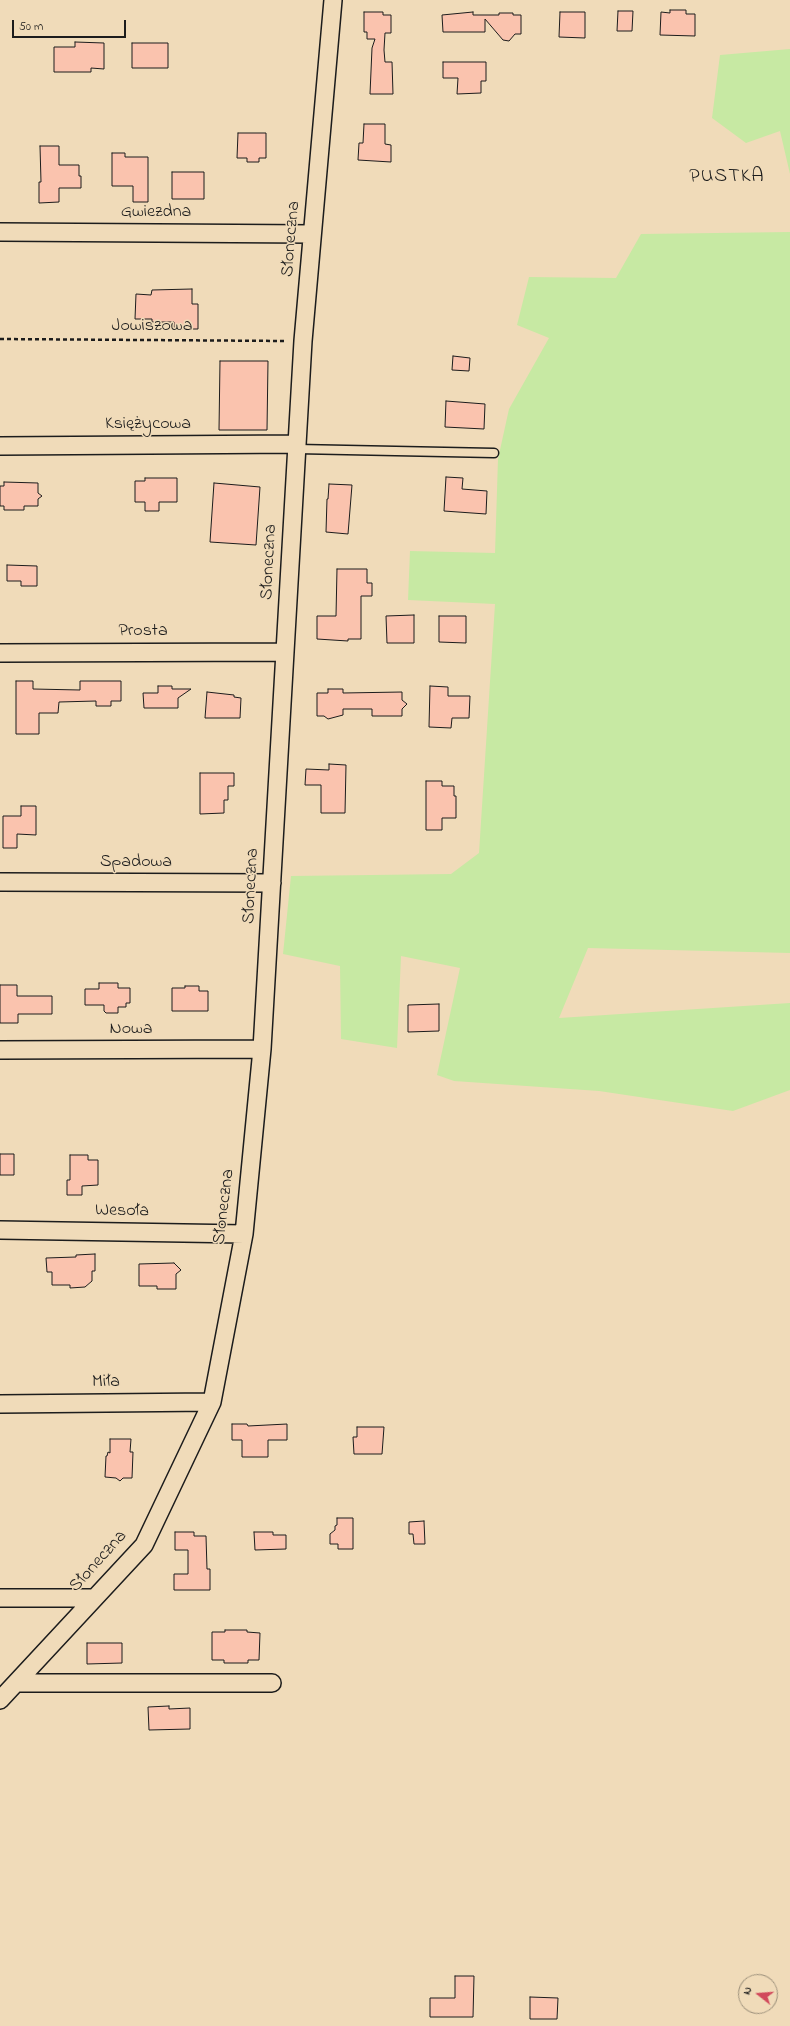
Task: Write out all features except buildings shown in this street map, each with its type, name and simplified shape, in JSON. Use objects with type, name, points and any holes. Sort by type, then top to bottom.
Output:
[{"type":"street","name":"Słoneczna","points":[[0,1700],[144,1545],[212,1402],[244,1234],[262,1049],[303,341],[333,0]]},
{"type":"street","name":"Gwiezdna","points":[[0,232],[312,234]]},
{"type":"street","name":"Księżycowa","points":[[0,446],[297,447]]},
{"type":"street","name":"Prosta","points":[[0,653],[285,652]]},
{"type":"street","name":"Spadowa","points":[[0,882],[272,883]]},
{"type":"street","name":"Nowa","points":[[0,1050],[262,1049]]},
{"type":"street","name":"Wesoła","points":[[0,1230],[244,1234]]},
{"type":"street","name":"Miła","points":[[0,1404],[212,1402]]},
{"type":"street","points":[[0,1598],[94,1598]]},
{"type":"street","points":[[16,1683],[272,1683]]},
{"type":"lane","points":[[297,447],[494,453]]},
{"type":"path","name":"Jowiszowa","points":[[0,339],[303,341]]},
{"type":"green space","points":[[790,49],[790,174],[780,131],[746,143],[712,118],[720,55]]},
{"type":"green space","points":[[790,232],[790,953],[588,948],[559,1018],[790,1003],[790,1090],[733,1111],[599,1091],[454,1081],[437,1075],[460,968],[401,956],[397,1048],[341,1039],[340,966],[283,954],[291,876],[451,874],[479,853],[495,604],[408,600],[410,551],[495,553],[498,459],[509,409],[549,338],[517,325],[529,277],[616,278],[641,234]]},
{"type":"district","name":"PUSTKA","points":[[727,178]]}]
